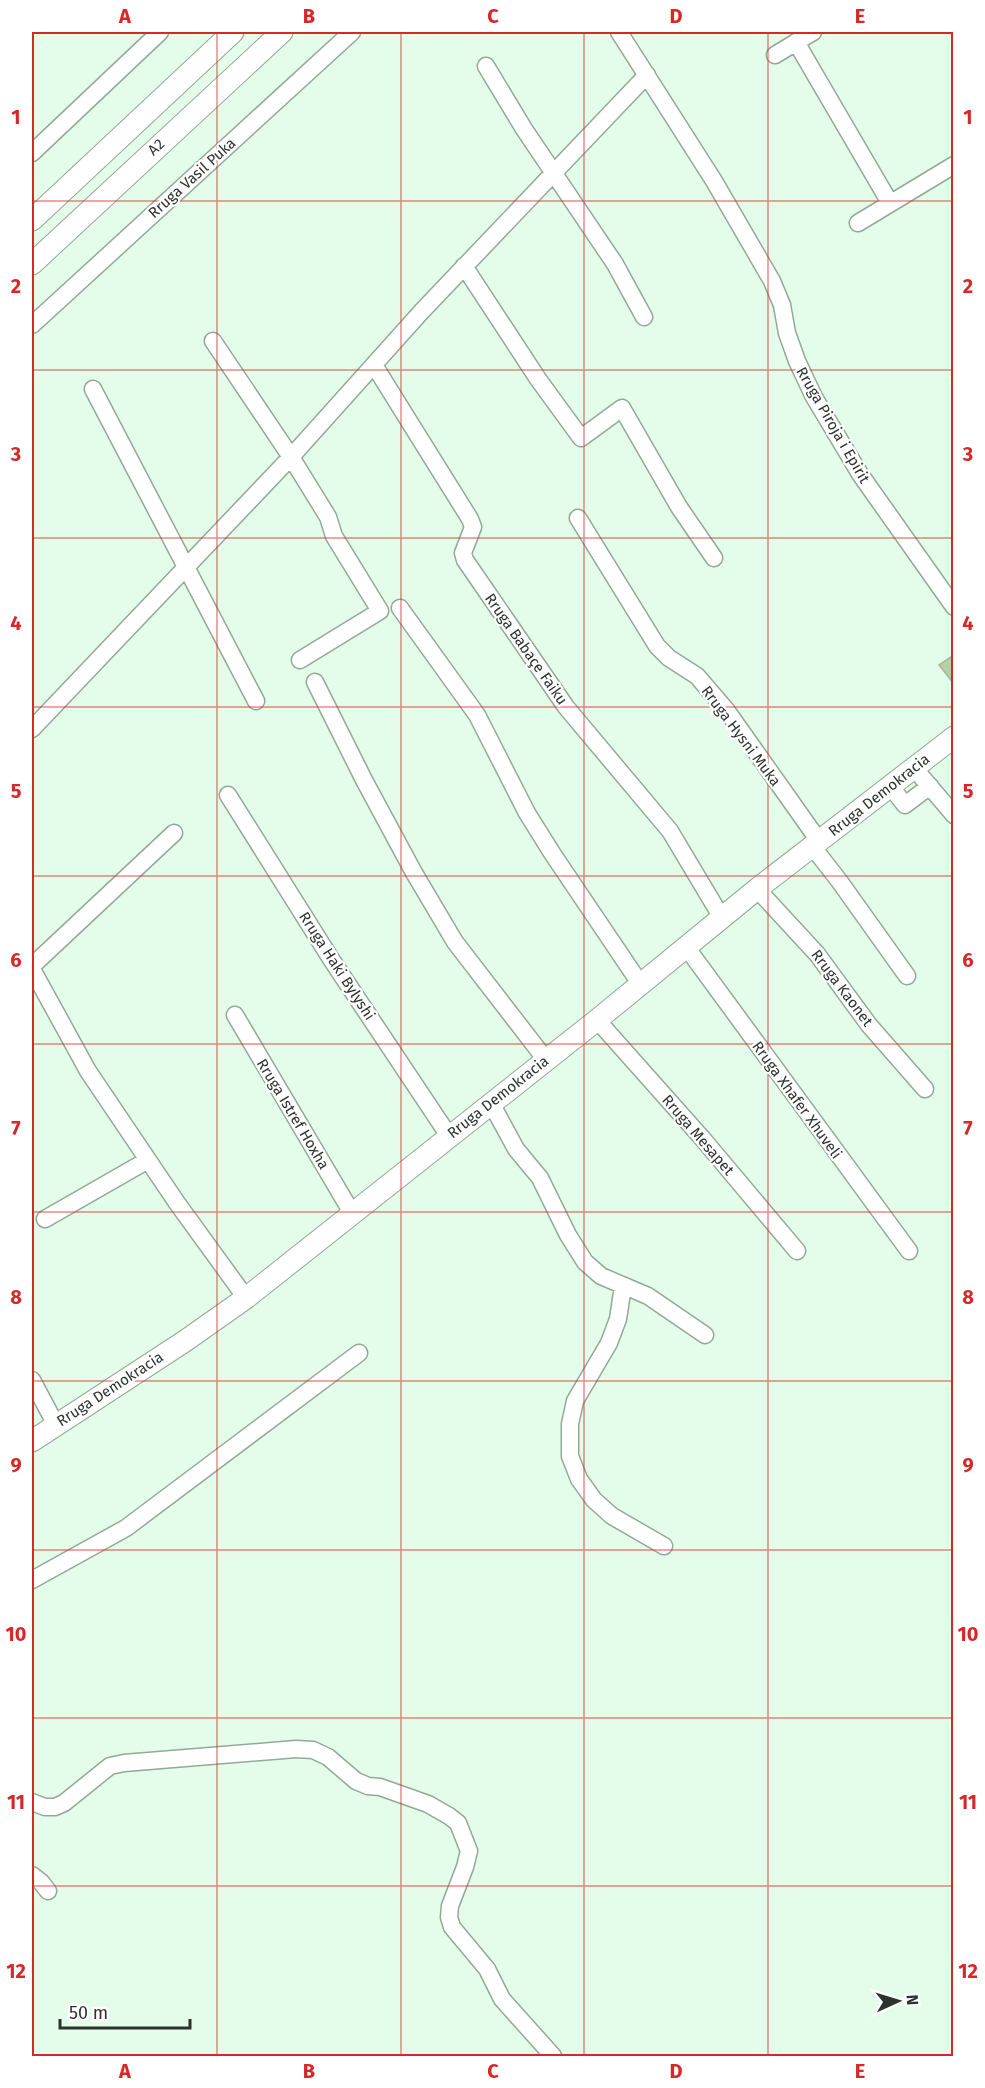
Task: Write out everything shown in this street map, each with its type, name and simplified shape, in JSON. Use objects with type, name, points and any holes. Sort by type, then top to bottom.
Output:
[{"type":"main road","points":[[32,220],[233,32]]},
{"type":"main road","name":"A2","points":[[32,264],[282,32]]},
{"type":"main road","name":"Rruga Demokracia","points":[[32,1441],[185,1341],[246,1298],[641,985],[757,889],[954,737]]},
{"type":"street","points":[[32,153],[160,32]]},
{"type":"street","name":"Rruga Vasil Puka","points":[[32,325],[352,32]]},
{"type":"street","name":"Rruga Piroja i Epirit","points":[[619,32],[714,181],[772,281],[782,305],[787,333],[797,361],[814,397],[860,474],[954,607]]},
{"type":"street","points":[[775,55],[813,32]]},
{"type":"street","points":[[796,42],[890,203]]},
{"type":"street","points":[[486,66],[524,129],[615,264],[644,317]]},
{"type":"street","points":[[32,729],[291,457],[464,266],[647,75]]},
{"type":"street","points":[[858,223],[954,165]]},
{"type":"street","points":[[464,266],[538,379],[581,438],[622,408],[679,507],[714,558]]},
{"type":"street","points":[[213,341],[291,457],[328,517],[334,536],[380,611],[300,660]]},
{"type":"street","name":"Rruga Babaçe Faiku","points":[[374,364],[470,519],[473,527],[463,553],[465,560],[566,707],[670,831],[722,918]]},
{"type":"street","points":[[93,389],[256,701]]},
{"type":"street","name":"Rruga Hysni Muka","points":[[578,518],[657,646],[669,658],[697,676],[727,711],[859,911],[907,976]]},
{"type":"street","points":[[400,608],[477,715],[527,813],[641,985]]},
{"type":"street","points":[[315,682],[364,780],[413,871],[455,942],[546,1060]]},
{"type":"street","points":[[914,768],[954,814]]},
{"type":"street","points":[[891,787],[905,805],[930,786]]},
{"type":"street","name":"Rruga Haki Bylyshi","points":[[228,795],[331,959],[449,1136]]},
{"type":"street","points":[[174,833],[32,967],[88,1071],[246,1298]]},
{"type":"street","name":"Rruga Kaonet","points":[[757,889],[817,954],[855,1008],[925,1089]]},
{"type":"street","name":"Rruga Xhafer Xhuveli","points":[[687,948],[909,1251]]},
{"type":"street","name":"Rruga Istref Hoxha","points":[[235,1015],[352,1213]]},
{"type":"street","name":"Rruga Mesapet","points":[[597,1020],[702,1138],[797,1251]]},
{"type":"street","points":[[491,1103],[516,1149],[540,1178],[568,1235],[585,1262],[601,1276],[648,1296],[705,1335]]},
{"type":"street","points":[[45,1219],[148,1160]]},
{"type":"street","points":[[623,1286],[618,1319],[609,1343],[575,1401],[570,1424],[570,1456],[579,1479],[594,1500],[612,1516],[664,1546]]},
{"type":"street","points":[[32,1580],[126,1528],[359,1353]]},
{"type":"street","points":[[32,1380],[56,1425]]},
{"type":"street","points":[[32,1802],[45,1807],[55,1807],[64,1803],[110,1766],[124,1763],[296,1749],[313,1750],[328,1757],[357,1781],[368,1786],[380,1787],[428,1804],[458,1823],[469,1851],[450,1906],[449,1917],[452,1927],[487,1969],[502,1999],[554,2056]]},
{"type":"street","points":[[32,1875],[48,1891]]},
{"type":"building","points":[[954,655],[954,684],[939,665]]}]
